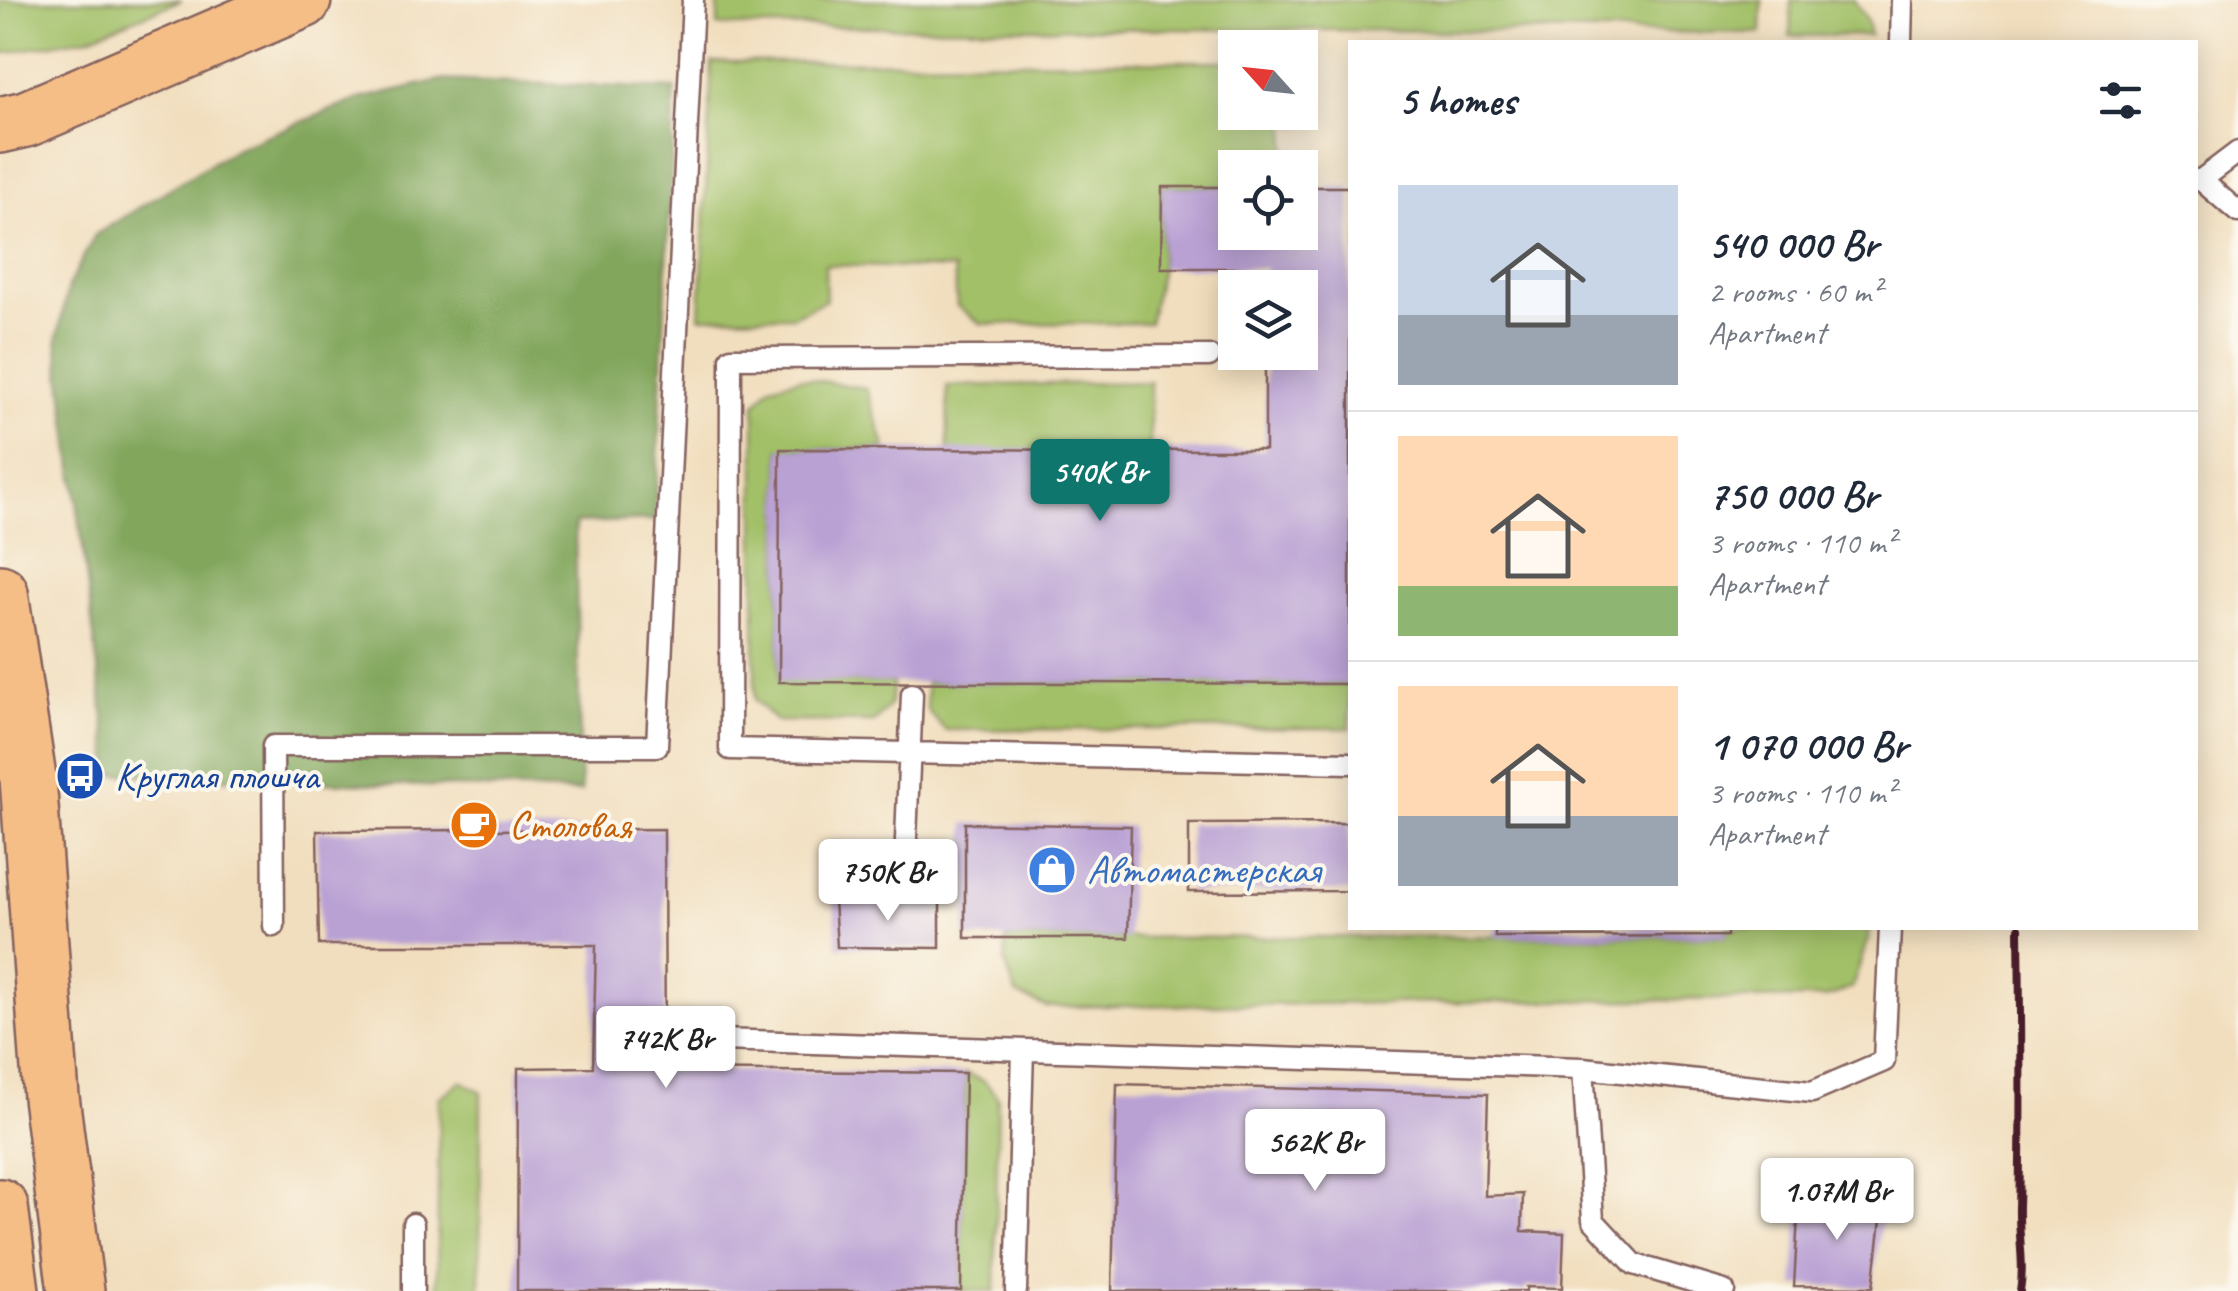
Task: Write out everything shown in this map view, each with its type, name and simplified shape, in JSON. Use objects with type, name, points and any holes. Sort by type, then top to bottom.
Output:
[{"type":"main road","points":[[0,125],[26,119],[258,11],[303,0]]},
{"type":"main road","points":[[0,593],[28,778],[50,1097],[76,1291]]},
{"type":"main road","points":[[0,1208],[12,1291]]},
{"type":"lane","points":[[274,926],[273,746],[657,746],[693,0]]},
{"type":"lane","points":[[1901,40],[1902,0]]},
{"type":"lane","points":[[2238,152],[2198,180],[2238,212]]},
{"type":"lane","points":[[1209,356],[731,358],[730,749],[1348,762]]},
{"type":"lane","points":[[904,888],[912,694]]},
{"type":"lane","points":[[719,1040],[1583,1068],[1812,1092],[1884,1061],[1890,930]]},
{"type":"lane","points":[[1016,1291],[1023,1050]]},
{"type":"lane","points":[[1583,1068],[1593,1220],[1634,1264],[1724,1291]]},
{"type":"lane","points":[[413,1224],[413,1291]]},
{"type":"green space","points":[[0,0],[182,0],[89,37],[0,54]]},
{"type":"green space","points":[[718,0],[1762,0],[1761,33],[718,26]]},
{"type":"green space","points":[[1791,0],[1854,0],[1867,21],[1870,35],[1790,36]]},
{"type":"green space","points":[[1218,61],[1218,130],[1287,130],[1286,150],[1218,150],[1218,187],[1162,187],[1161,268],[1149,323],[981,324],[957,306],[954,269],[825,265],[826,300],[793,316],[700,317],[712,62]]},
{"type":"green space","points":[[440,80],[675,89],[655,520],[575,523],[581,792],[111,774],[57,340],[68,287],[95,235],[236,148],[359,99]]},
{"type":"green space","points":[[801,378],[866,388],[886,449],[780,449],[779,681],[893,682],[890,705],[874,722],[776,721],[755,700],[755,405],[770,386]]},
{"type":"green space","points":[[1150,382],[1150,448],[948,451],[947,386]]},
{"type":"green space","points":[[926,682],[1348,684],[1348,728],[945,730],[927,710]]},
{"type":"green space","points":[[1727,930],[1869,930],[1852,988],[1825,998],[1046,1007],[1016,994],[1005,962],[1006,938],[1726,936]]},
{"type":"green space","points":[[965,1073],[985,1082],[998,1097],[995,1291],[961,1291]]},
{"type":"green space","points":[[461,1081],[481,1091],[480,1291],[437,1291],[439,1098]]},
{"type":"building","points":[[1162,187],[1218,187],[1218,250],[1318,250],[1318,187],[1348,187],[1348,684],[779,682],[780,449],[1265,450],[1265,370],[1318,370],[1318,270],[1161,268]]},
{"type":"building","points":[[965,823],[1131,826],[1128,938],[965,938]]},
{"type":"building","points":[[1348,823],[1348,891],[1189,892],[1189,824]]},
{"type":"building","points":[[664,829],[665,1070],[965,1073],[961,1291],[517,1291],[518,1068],[593,1067],[596,945],[319,945],[317,831]]},
{"type":"building","points":[[834,901],[940,901],[940,948],[837,947]]},
{"type":"building","points":[[1495,930],[1727,930],[1727,936],[1495,937]]},
{"type":"building","points":[[1117,1084],[1488,1094],[1485,1196],[1523,1194],[1522,1231],[1564,1233],[1562,1288],[1112,1291]]},
{"type":"building","points":[[1799,1199],[1883,1203],[1873,1287],[1794,1286]]},
{"type":"railway","points":[[2019,930],[2020,1291]]},
{"type":"place","name":"Круглая плошча","points":[[80,776]]},
{"type":"place","name":"Столовая","points":[[474,825]]},
{"type":"place","name":"Автомастерская","points":[[1052,870]]}]
